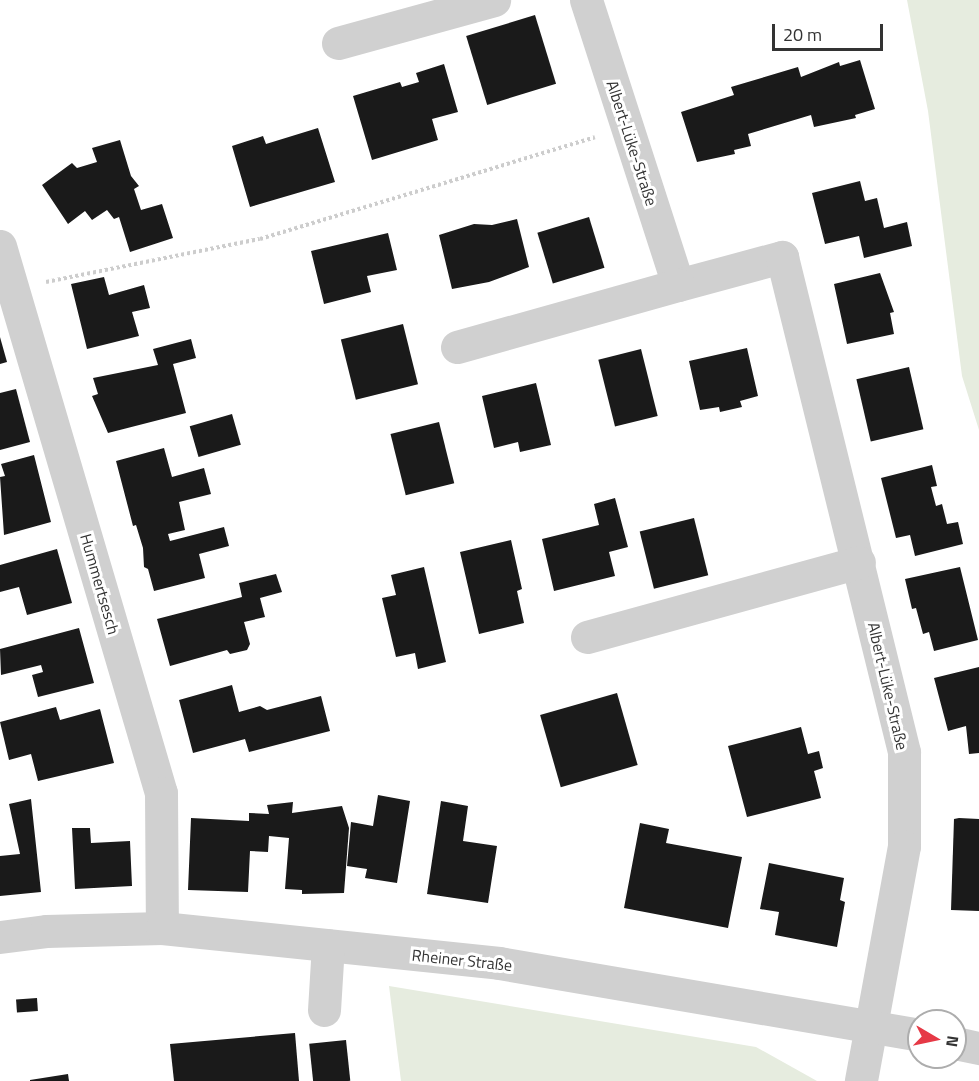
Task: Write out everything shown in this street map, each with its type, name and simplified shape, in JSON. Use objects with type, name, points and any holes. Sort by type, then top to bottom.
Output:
[{"type":"street","points":[[338,43],[494,0]]},
{"type":"street","name":"Albert-Lüke-Straße","points":[[586,0],[678,285]]},
{"type":"street","name":"Hummertsesch","points":[[0,246],[161,793],[162,928]]},
{"type":"street","name":"Albert-Lüke-Straße","points":[[457,346],[782,257],[904,752],[904,846],[861,1081]]},
{"type":"street","points":[[587,637],[859,562]]},
{"type":"street","name":"Rheiner Straße","points":[[0,936],[46,931],[162,928],[499,963],[871,1024],[907,1032]]},
{"type":"street","points":[[324,1010],[328,945]]},
{"type":"path","points":[[13,288],[260,239],[627,127]]},
{"type":"shaded area","points":[[907,0],[979,0],[979,430],[962,376],[928,111]]},
{"type":"shaded area","points":[[389,986],[756,1047],[817,1081],[401,1081]]},
{"type":"building","points":[[535,15],[556,84],[487,105],[466,36]]},
{"type":"building","points":[[860,60],[875,109],[855,115],[856,118],[814,127],[811,115],[748,134],[751,146],[734,150],[735,154],[697,162],[681,112],[734,95],[731,87],[798,67],[801,77],[839,62],[840,66]]},
{"type":"building","points":[[444,64],[458,112],[432,119],[438,140],[372,160],[353,96],[400,82],[402,87],[419,82],[416,73]]},
{"type":"building","points":[[318,128],[335,182],[250,207],[232,146],[263,136],[266,144]]},
{"type":"building","points":[[120,140],[131,176],[139,186],[134,189],[141,210],[162,204],[173,238],[130,252],[119,217],[114,219],[107,210],[92,220],[85,211],[68,224],[42,185],[72,163],[77,168],[97,162],[92,148]]},
{"type":"building","points":[[860,181],[865,201],[877,198],[884,228],[907,222],[912,246],[864,258],[859,236],[825,244],[812,193]]},
{"type":"building","points":[[589,217],[604,268],[553,283],[537,233]]},
{"type":"building","points":[[517,219],[529,267],[489,282],[452,289],[439,235],[474,224],[492,225]]},
{"type":"building","points":[[388,233],[397,270],[367,276],[371,292],[324,304],[311,251]]},
{"type":"building","points":[[880,273],[894,312],[890,313],[894,334],[847,344],[834,284]]},
{"type":"building","points":[[104,277],[109,295],[144,285],[150,308],[132,312],[139,336],[87,349],[71,284]]},
{"type":"building","points":[[403,324],[418,384],[356,400],[341,339]]},
{"type":"building","points":[[0,337],[7,362],[0,364]]},
{"type":"building","points":[[191,339],[196,358],[173,364],[186,413],[108,433],[92,396],[98,394],[93,378],[158,365],[153,349]]},
{"type":"building","points":[[747,348],[758,396],[740,401],[742,407],[720,412],[719,407],[700,410],[689,361]]},
{"type":"building","points":[[641,349],[658,416],[615,427],[598,360]]},
{"type":"building","points":[[909,367],[923,429],[871,442],[856,379]]},
{"type":"building","points":[[536,383],[551,445],[520,452],[518,442],[494,448],[482,396]]},
{"type":"building","points":[[16,389],[30,442],[0,450],[0,393]]},
{"type":"building","points":[[232,414],[241,445],[199,457],[190,426]]},
{"type":"building","points":[[439,422],[454,483],[406,495],[390,434]]},
{"type":"building","points":[[164,448],[172,477],[204,468],[211,494],[179,502],[185,530],[168,534],[170,541],[224,527],[229,546],[199,554],[205,578],[154,591],[148,569],[144,567],[143,548],[136,525],[133,526],[116,461]]},
{"type":"building","points":[[34,455],[51,522],[4,535],[0,477],[5,476],[1,464]]},
{"type":"building","points":[[932,465],[937,486],[931,487],[936,506],[942,504],[947,524],[958,522],[963,544],[915,556],[910,535],[896,538],[881,478]]},
{"type":"building","points":[[615,498],[628,547],[609,552],[615,576],[554,591],[542,539],[599,525],[594,504]]},
{"type":"building","points":[[694,518],[708,575],[654,589],[640,532]]},
{"type":"building","points":[[511,540],[522,589],[517,591],[524,623],[479,634],[460,552]]},
{"type":"building","points":[[57,549],[72,603],[27,615],[19,587],[0,592],[0,565]]},
{"type":"building","points":[[424,567],[446,662],[418,669],[415,653],[396,657],[382,598],[396,595],[391,575]]},
{"type":"building","points":[[960,567],[978,640],[934,651],[929,632],[923,634],[916,608],[912,609],[905,579]]},
{"type":"building","points":[[276,574],[282,592],[260,598],[265,617],[244,622],[250,644],[247,650],[230,654],[227,650],[170,666],[157,619],[242,597],[239,583]]},
{"type":"building","points":[[79,628],[94,683],[38,697],[32,675],[43,672],[41,665],[1,675],[0,649]]},
{"type":"building","points":[[979,667],[979,753],[969,754],[966,726],[948,731],[934,678]]},
{"type":"building","points":[[232,685],[239,712],[260,706],[267,710],[321,696],[330,731],[249,752],[245,739],[193,753],[179,700]]},
{"type":"building","points":[[617,693],[638,765],[561,787],[540,715]]},
{"type":"building","points":[[56,707],[60,720],[100,709],[114,763],[38,781],[31,754],[9,760],[0,722]]},
{"type":"building","points":[[801,727],[808,754],[819,751],[823,768],[814,771],[821,798],[747,817],[728,746]]},
{"type":"building","points":[[378,795],[410,801],[397,883],[365,878],[367,869],[347,866],[351,822],[373,826]]},
{"type":"building","points":[[31,799],[41,892],[0,896],[0,856],[20,854],[9,804]]},
{"type":"building","points":[[441,801],[468,806],[463,841],[497,846],[488,903],[427,894]]},
{"type":"building","points":[[293,802],[292,813],[342,806],[349,828],[344,893],[302,894],[302,890],[285,889],[289,838],[269,836],[268,852],[250,851],[248,892],[188,890],[191,818],[249,821],[249,813],[269,814],[267,805]]},
{"type":"building","points":[[954,819],[979,819],[979,911],[951,910]]},
{"type":"building","points":[[640,823],[669,829],[666,843],[742,857],[728,928],[624,908]]},
{"type":"building","points":[[72,828],[90,828],[91,843],[130,841],[132,886],[75,889]]},
{"type":"building","points":[[769,863],[844,878],[840,900],[845,902],[837,947],[775,935],[779,912],[760,909]]},
{"type":"building","points":[[37,998],[38,1011],[17,1012],[16,999]]},
{"type":"building","points":[[295,1033],[299,1081],[174,1081],[170,1044]]},
{"type":"building","points":[[346,1040],[350,1081],[313,1081],[309,1044]]},
{"type":"building","points":[[68,1074],[69,1081],[30,1081],[30,1080]]}]
